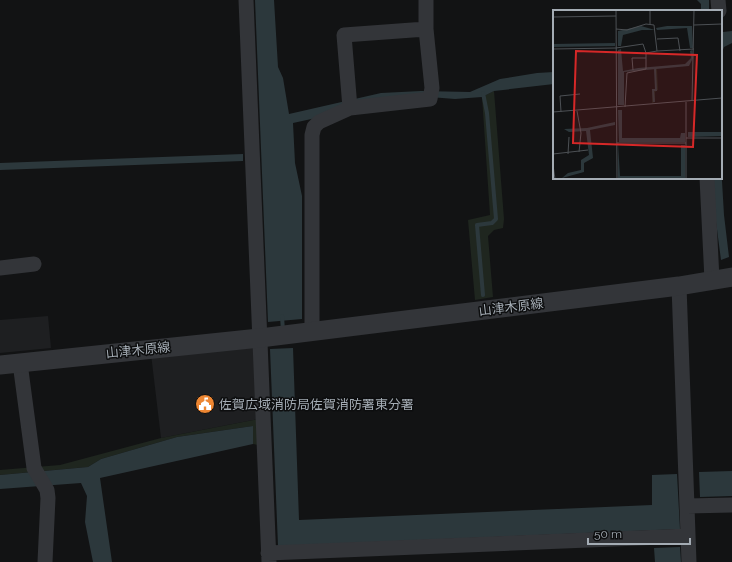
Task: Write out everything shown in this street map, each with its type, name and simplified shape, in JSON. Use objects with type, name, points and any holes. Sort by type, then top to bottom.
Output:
[{"type":"street","points":[[246,0],[275,336],[269,558],[688,536]]},
{"type":"street","points":[[312,332],[314,127],[318,122],[349,102],[431,94],[426,29],[426,0]]},
{"type":"street","points":[[718,0],[719,10]]},
{"type":"street","points":[[349,102],[344,35],[426,29]]},
{"type":"street","points":[[707,179],[712,280]]},
{"type":"street","points":[[0,268],[34,264]]},
{"type":"street","name":"山津木原線","points":[[0,365],[312,332],[680,286],[732,277]]},
{"type":"street","points":[[680,286],[689,562]]},
{"type":"street","points":[[20,363],[34,468],[47,490],[48,498],[45,562]]},
{"type":"street","points":[[687,506],[732,504]]},
{"type":"shaded area","points":[[255,0],[274,0],[278,67],[283,78],[289,114],[381,93],[421,91],[470,92],[500,79],[553,72],[553,84],[494,91],[482,97],[455,99],[417,96],[293,123],[295,163],[302,196],[302,319],[268,322]]},
{"type":"shaded area","points":[[697,0],[709,0],[709,10],[701,10],[701,4]]},
{"type":"shaded area","points":[[732,31],[732,43],[724,47],[722,52],[722,34],[723,32]]},
{"type":"shaded area","points":[[494,91],[504,219],[503,228],[494,230],[488,236],[493,297],[475,300],[468,220],[490,215],[482,97]]},
{"type":"shaded area","points":[[243,154],[243,161],[0,170],[0,163]]},
{"type":"shaded area","points":[[713,179],[722,179],[729,257],[721,260],[715,214]]},
{"type":"shaded area","points":[[48,316],[51,348],[0,353],[0,320]]},
{"type":"shaded area","points":[[257,346],[259,419],[161,438],[151,354]]},
{"type":"shaded area","points":[[293,348],[299,520],[652,505],[652,475],[677,474],[680,529],[278,546],[270,349]]},
{"type":"shaded area","points":[[259,419],[259,445],[253,444],[253,426],[177,437],[101,459],[88,467],[0,475],[0,470],[60,465],[161,438]]},
{"type":"shaded area","points":[[253,426],[253,444],[100,478],[112,562],[93,562],[85,522],[87,496],[81,483],[0,489],[0,475],[88,467],[101,459],[177,437]]},
{"type":"shaded area","points":[[732,471],[732,496],[700,497],[699,472]]},
{"type":"shaded area","points":[[680,547],[681,562],[655,562],[654,548]]},
{"type":"waterway","points":[[483,93],[487,113],[496,219],[492,223],[477,225],[483,295]]},
{"type":"waterway","points":[[282,316],[283,331]]},
{"type":"place","name":"佐賀広域消防局佐賀消防署東分署","points":[[205,404]]}]
